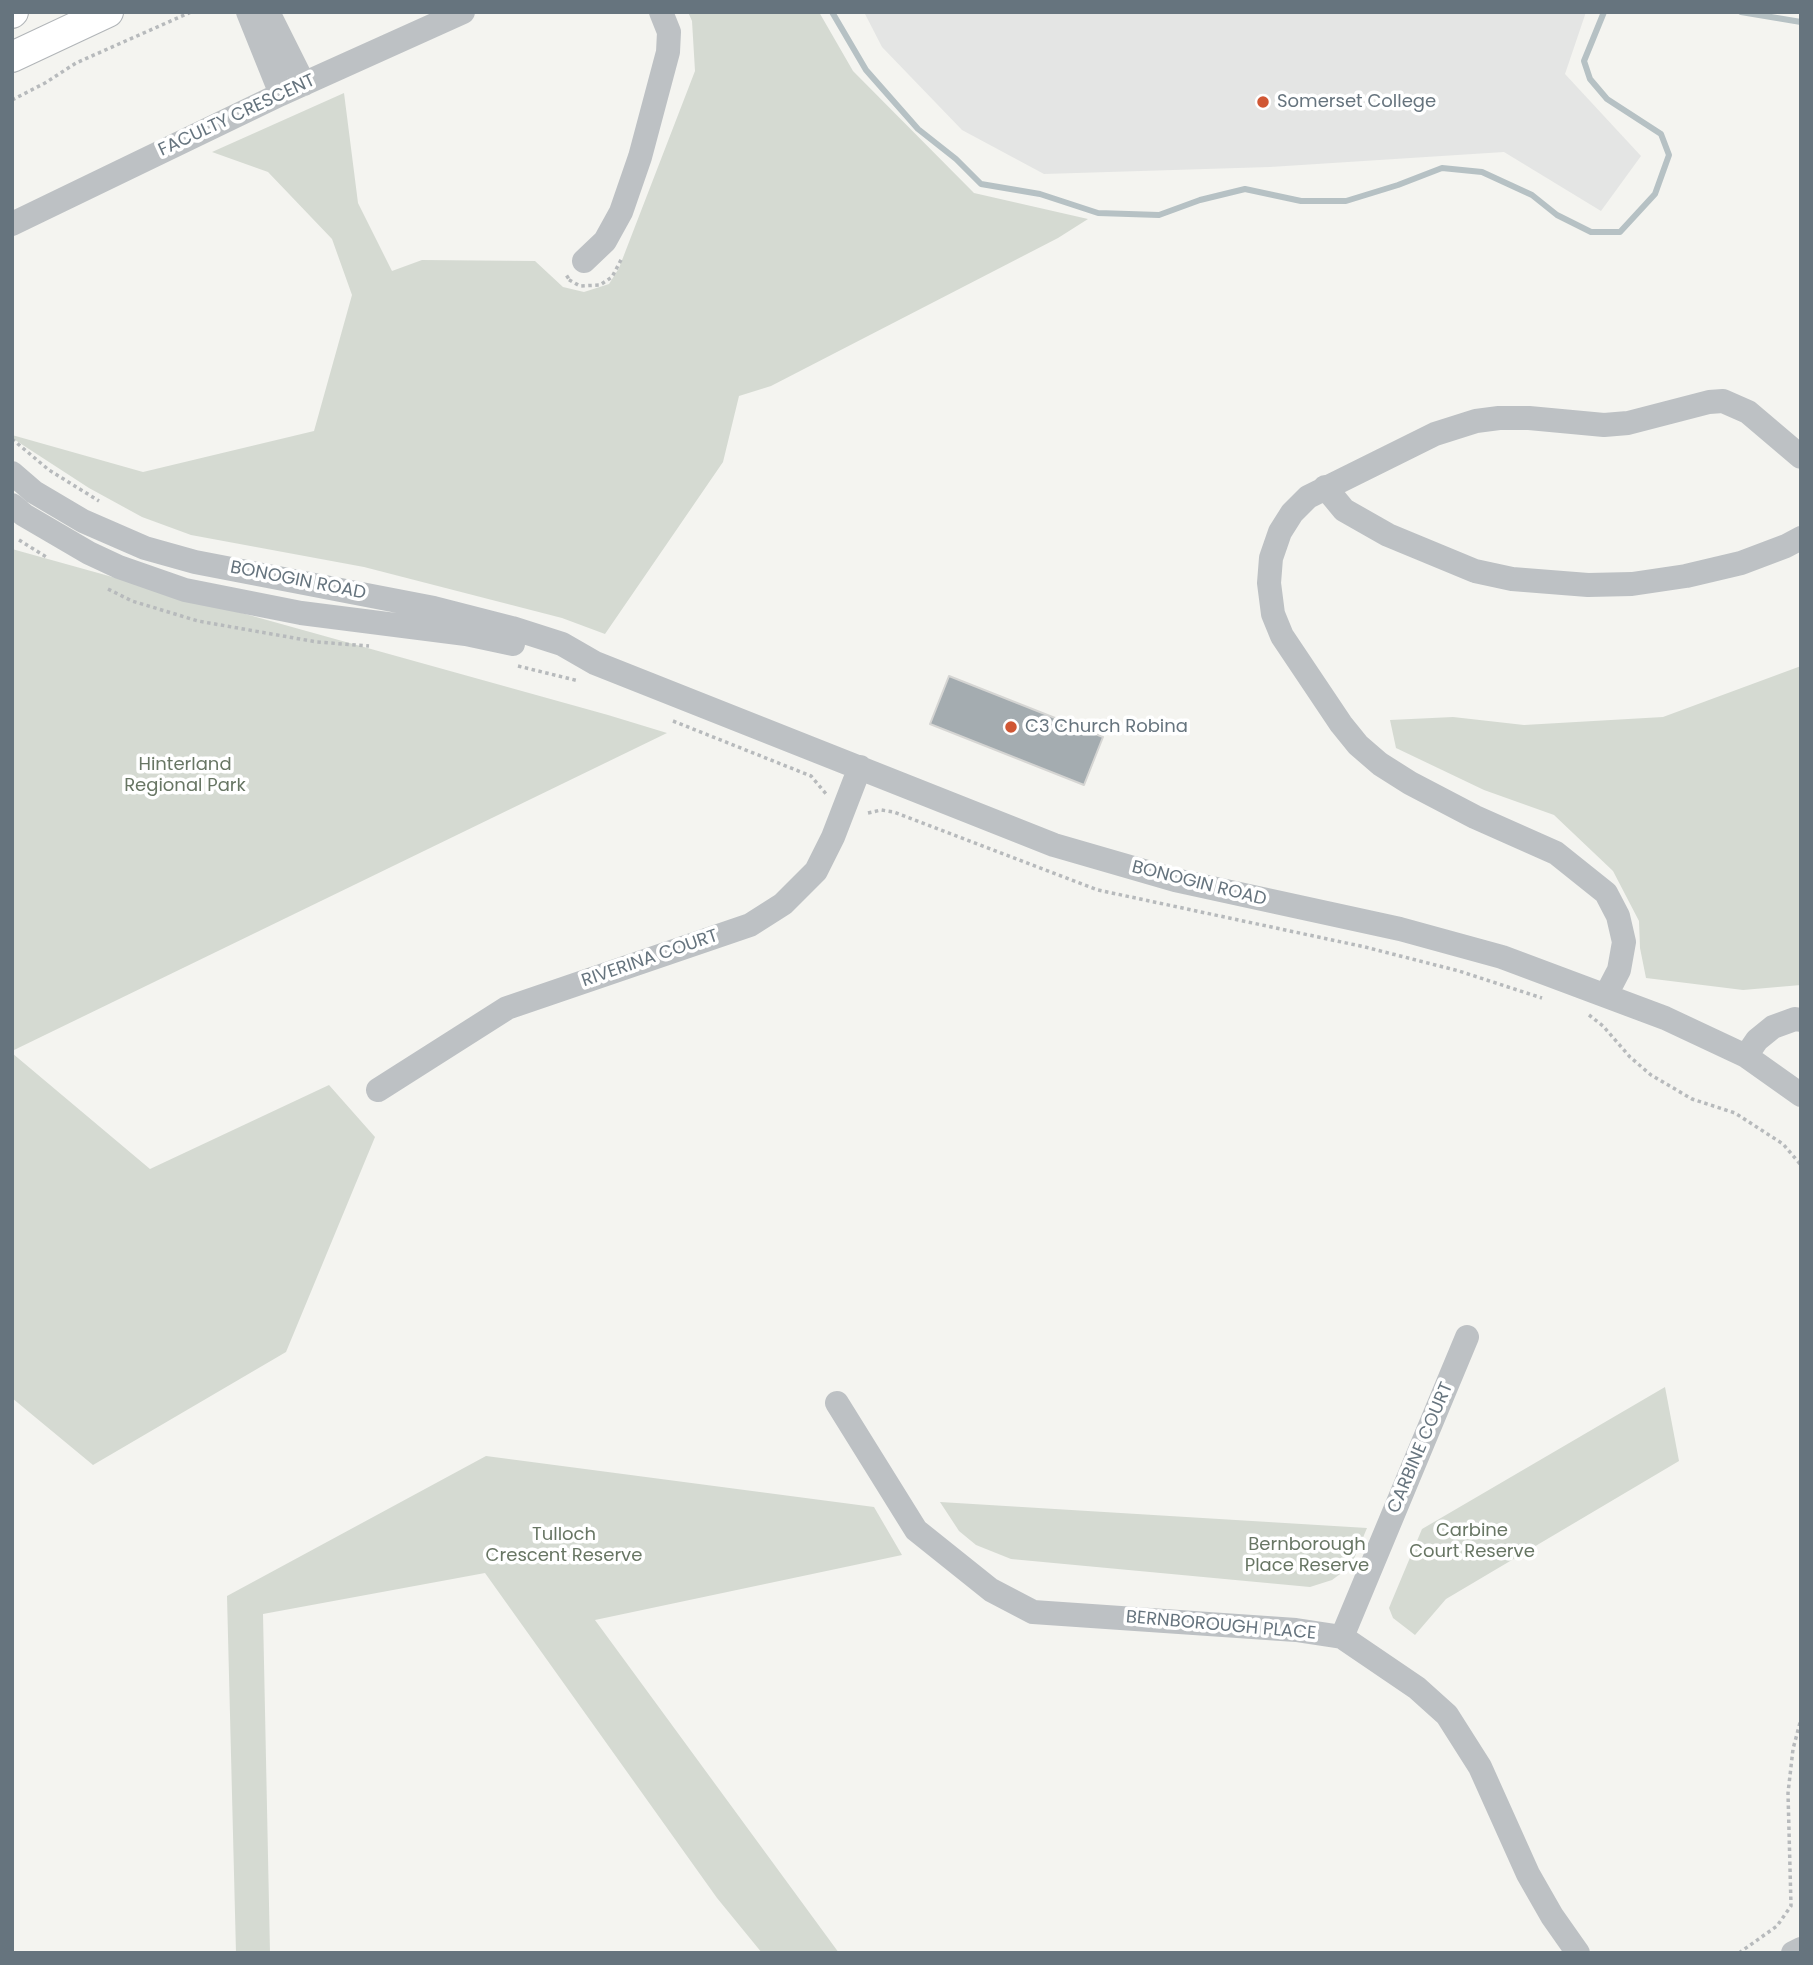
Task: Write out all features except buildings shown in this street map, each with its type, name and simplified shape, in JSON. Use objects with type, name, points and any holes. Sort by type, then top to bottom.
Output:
[{"type":"main road","points":[[25,51],[108,12]]},
{"type":"street","points":[[248,12],[281,94]]},
{"type":"street","points":[[268,12],[304,84]]},
{"type":"street","name":"FACULTY CRESCENT","points":[[12,224],[281,94],[463,12]]},
{"type":"street","points":[[584,261],[605,241],[621,212],[639,157],[668,52],[669,32],[661,12]]},
{"type":"street","points":[[12,74],[25,51]]},
{"type":"street","points":[[1606,995],[1619,970],[1624,942],[1618,916],[1606,893],[1556,853],[1475,817],[1380,764],[1341,724],[1282,636],[1269,583],[1271,558],[1280,532],[1292,513],[1308,497],[1325,487],[1435,435],[1476,421],[1529,418],[1604,425],[1628,424],[1709,402],[1723,401],[1756,417],[1801,457]]},
{"type":"street","name":"BONOGIN ROAD","points":[[12,473],[34,492],[83,521],[145,548],[195,562],[434,608],[512,628],[562,644],[589,673]]},
{"type":"street","points":[[1325,487],[1344,510],[1388,535],[1475,571],[1512,579],[1588,585],[1632,584],[1741,563],[1801,538]]},
{"type":"street","name":"BONOGIN ROAD","points":[[12,505],[60,536],[119,567],[185,590],[311,614],[466,634],[589,673],[860,767],[1055,845],[1175,880],[1400,929],[1502,957],[1665,1018],[1746,1056],[1801,1095]]},
{"type":"street","points":[[145,548],[180,568],[216,578],[303,594],[309,600],[311,614]]},
{"type":"street","name":"RIVERINA COURT","points":[[378,1090],[508,1008],[751,925],[783,904],[816,871],[833,837],[860,767]]},
{"type":"street","points":[[1746,1056],[1757,1040],[1773,1027],[1795,1019],[1801,1020]]},
{"type":"street","name":"CARBINE COURT","points":[[1342,1637],[1467,1337]]},
{"type":"street","name":"BERNBOROUGH PLACE","points":[[837,1403],[916,1531],[991,1590],[1033,1612],[1296,1630],[1342,1637],[1417,1688],[1447,1716],[1480,1767],[1528,1874],[1552,1916],[1578,1953]]},
{"type":"street","points":[[1793,1953],[1801,1949]]},
{"type":"path","points":[[12,100],[46,83],[76,63],[191,12]]},
{"type":"path","points":[[12,439],[49,470],[108,507]]},
{"type":"path","points":[[12,536],[52,560]]},
{"type":"path","points":[[97,583],[132,601],[198,621],[317,642],[373,647]]},
{"type":"path","points":[[508,664],[589,673]]},
{"type":"path","points":[[673,720],[811,776],[822,791],[832,798]]},
{"type":"path","points":[[861,809],[866,813],[881,810],[894,812],[1098,890],[1365,947],[1459,971],[1547,1000]]},
{"type":"path","points":[[1581,1012],[1603,1026],[1630,1057],[1651,1075],[1692,1099],[1735,1112],[1783,1144],[1801,1164]]},
{"type":"path","points":[[1739,1953],[1777,1926],[1791,1906],[1788,1793],[1793,1749],[1801,1719]]},
{"type":"shaded area","name":"Somerset College","points":[[864,12],[1586,12],[1565,74],[1641,156],[1601,211],[1504,152],[1270,167],[1044,174],[962,130],[882,47]]},
{"type":"green space","points":[[688,12],[819,12],[853,71],[974,193],[1088,219],[1058,238],[771,386],[739,396],[723,462],[605,634],[562,618],[364,567],[191,535],[142,517],[89,488],[12,438],[12,435],[143,472],[314,431],[352,295],[332,239],[268,172],[212,152],[344,93],[358,203],[392,271],[422,260],[535,261],[563,287],[584,292],[609,284],[619,268],[695,71],[692,21]]},
{"type":"green space","name":"Hinterland Regional Park","points":[[12,549],[608,715],[667,733],[12,1051]]},
{"type":"green space","points":[[1801,666],[1801,985],[1743,990],[1646,978],[1640,948],[1639,921],[1613,871],[1554,815],[1484,790],[1396,748],[1390,720],[1453,717],[1524,725],[1663,717]]},
{"type":"green space","points":[[12,1053],[150,1169],[329,1085],[375,1137],[286,1352],[93,1465],[12,1398]]},
{"type":"green space","name":"Carbine Court Reserve","points":[[1665,1387],[1679,1461],[1446,1599],[1415,1635],[1393,1618],[1389,1608],[1422,1529]]},
{"type":"green space","name":"Tulloch Crescent Reserve","points":[[486,1456],[874,1507],[902,1555],[595,1620],[839,1953],[762,1953],[717,1898],[485,1573],[263,1614],[270,1953],[236,1953],[227,1596]]},
{"type":"green space","name":"Bernborough Place Reserve","points":[[940,1502],[1367,1528],[1351,1566],[1332,1580],[1310,1587],[1011,1559],[976,1545],[959,1531]]},
{"type":"waterway","points":[[832,12],[866,70],[918,129],[956,159],[981,184],[1040,194],[1098,213],[1159,215],[1200,200],[1245,189],[1301,201],[1346,201],[1442,168],[1482,172],[1532,195],[1557,215],[1591,232],[1620,232],[1655,194],[1669,155],[1661,134],[1607,99],[1590,79],[1584,61],[1604,12]]},
{"type":"waterway","points":[[1741,12],[1801,22]]},
{"type":"place","name":"Somerset College","points":[[1263,102]]},
{"type":"place","name":"C3 Church Robina","points":[[1011,727]]}]
